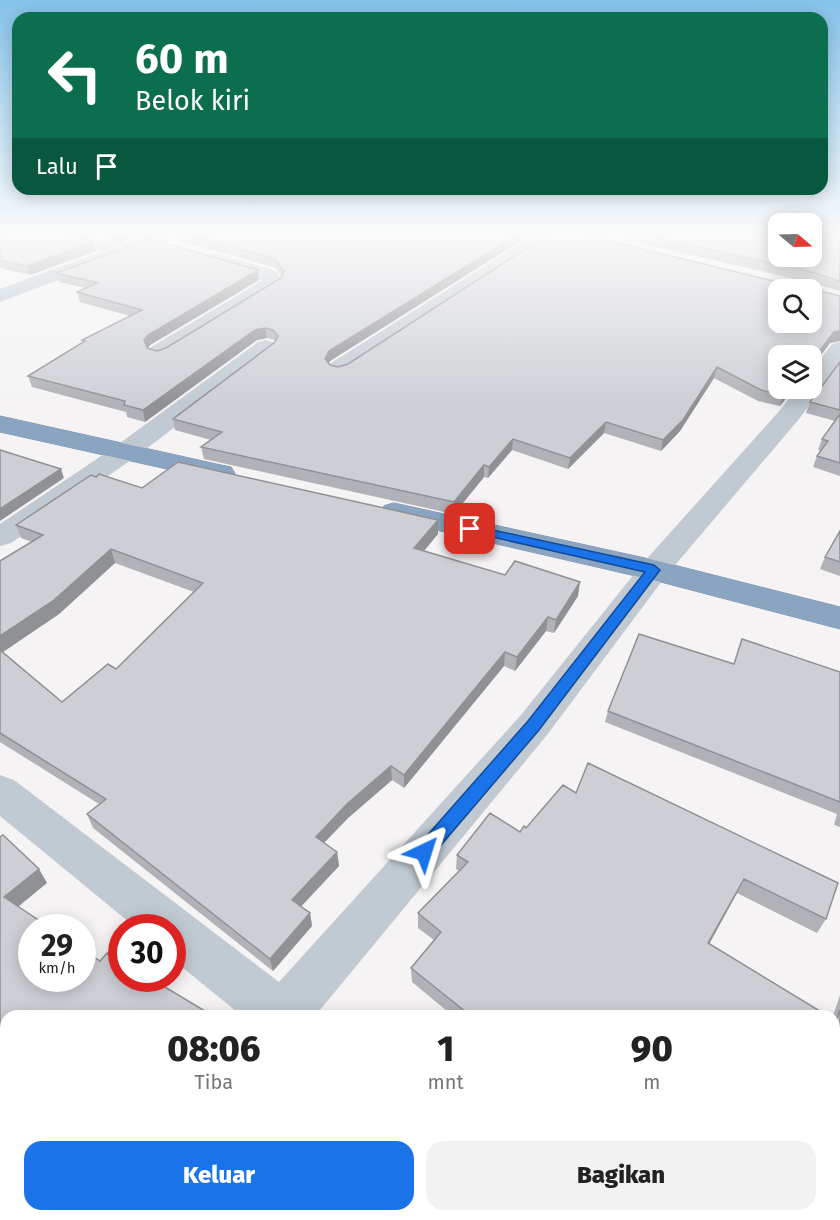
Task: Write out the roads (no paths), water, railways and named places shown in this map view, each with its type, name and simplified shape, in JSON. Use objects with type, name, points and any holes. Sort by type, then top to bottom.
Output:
[{"type":"highway","points":[[0,424],[252,480]]},
{"type":"highway","points":[[366,506],[654,570],[840,618]]},
{"type":"main road","points":[[0,296],[16,290]]},
{"type":"street","points":[[159,352],[261,290]]},
{"type":"street","points":[[339,368],[458,290]]},
{"type":"street","points":[[0,537],[125,452],[266,347]]},
{"type":"street","points":[[822,372],[840,349]]},
{"type":"street","points":[[287,1010],[534,725],[654,570],[801,399]]},
{"type":"street","points":[[0,792],[153,914]]},
{"type":"street","points":[[186,940],[274,1010]]}]
